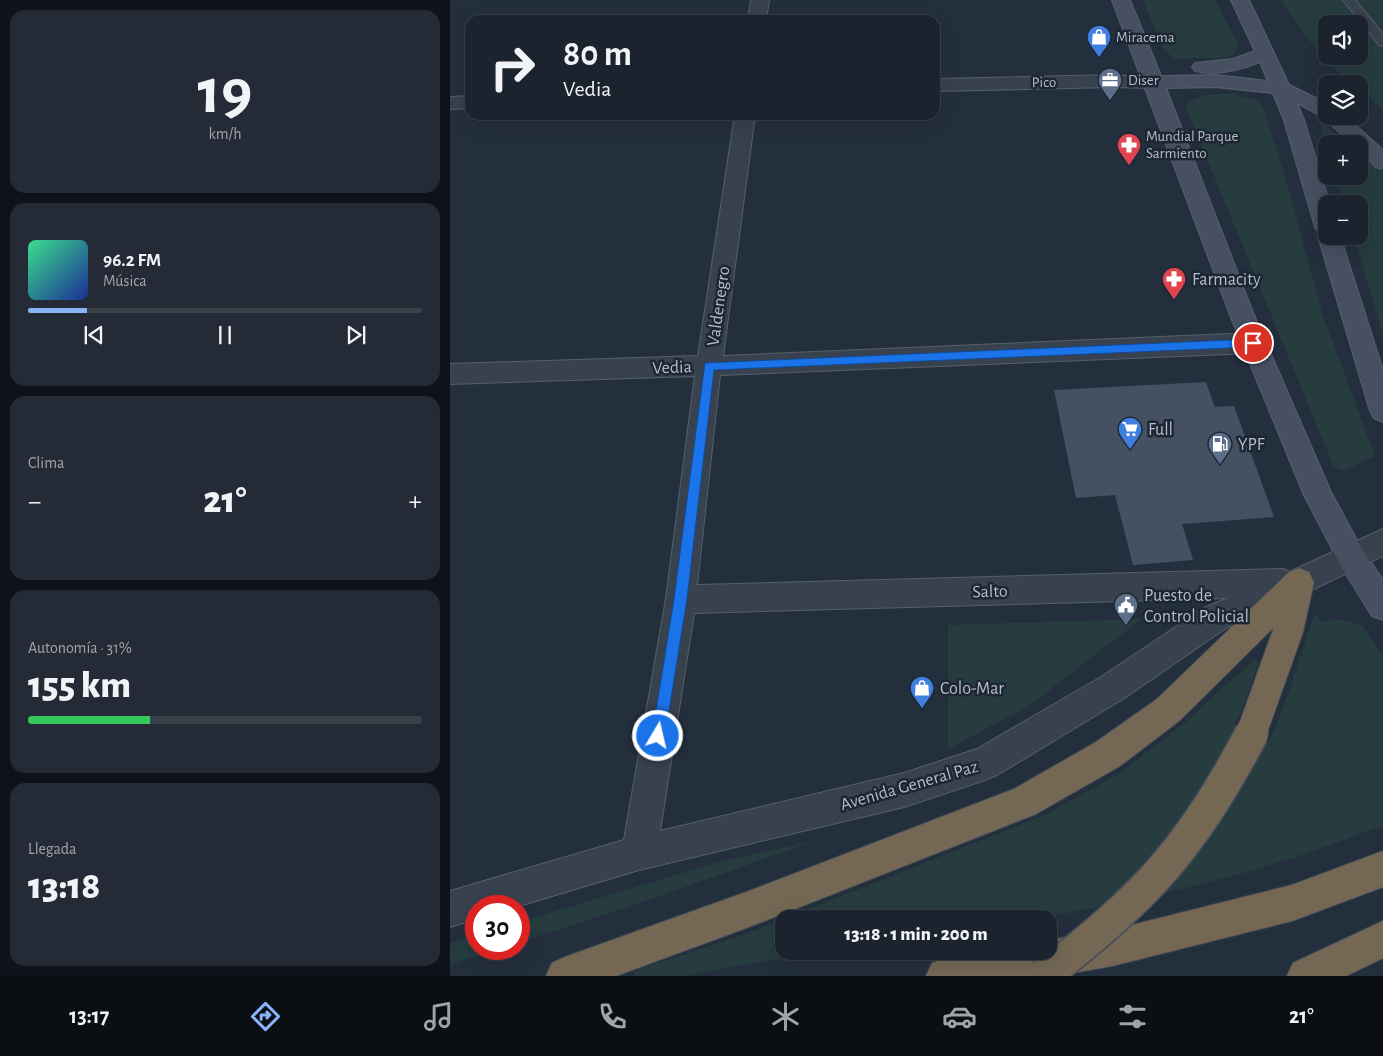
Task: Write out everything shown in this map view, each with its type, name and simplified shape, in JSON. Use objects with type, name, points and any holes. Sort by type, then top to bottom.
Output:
[{"type":"highway","points":[[1044,976],[1116,916],[1167,864],[1208,810],[1235,767],[1252,733],[1288,632],[1299,582]]},
{"type":"highway","points":[[565,976],[749,909],[1024,802],[1108,754],[1168,710],[1299,582]]},
{"type":"highway","points":[[945,976],[1112,948],[1292,902],[1383,868]]},
{"type":"highway","points":[[1306,976],[1383,939]]},
{"type":"main road","points":[[1120,0],[1144,56],[1253,343],[1318,495],[1351,557],[1383,606]]},
{"type":"main road","points":[[1240,0],[1266,53],[1280,88],[1305,152],[1318,198]]},
{"type":"main road","points":[[1144,56],[1169,63],[1210,67],[1250,61],[1266,53]]},
{"type":"main road","points":[[1153,82],[1216,81],[1280,88],[1318,107]]},
{"type":"main road","points":[[1344,125],[1383,162]]},
{"type":"main road","points":[[1332,245],[1383,411]]},
{"type":"street","points":[[758,15],[760,0]]},
{"type":"street","name":"Pico","points":[[940,85],[1114,80],[1153,82]]},
{"type":"street","points":[[450,103],[465,102]]},
{"type":"street","name":"Valdenegro","points":[[639,853],[681,599],[709,366],[744,120]]},
{"type":"street","name":"Vedia","points":[[450,374],[709,366],[1253,343]]},
{"type":"street","name":"Avenida General Paz","points":[[450,909],[639,853],[904,790],[985,763],[1112,688],[1214,618],[1299,582],[1383,542]]},
{"type":"street","name":"Salto","points":[[681,599],[1299,582]]},
{"type":"lane","points":[[1348,0],[1383,42]]},
{"type":"green space","points":[[1143,0],[1215,0],[1238,44],[1235,54],[1222,58],[1173,58],[1162,47]]},
{"type":"green space","points":[[1280,0],[1383,0],[1383,110],[1368,97],[1368,75],[1342,75],[1330,65],[1368,65],[1368,15],[1318,15],[1318,52]]},
{"type":"green space","points":[[1232,94],[1257,100],[1263,107],[1284,173],[1322,313],[1375,456],[1344,471],[1334,467],[1185,106],[1201,96]]},
{"type":"green space","points":[[1321,125],[1325,125],[1337,135],[1324,135]]},
{"type":"green space","points":[[1368,160],[1383,172],[1383,334],[1357,245],[1368,245],[1368,195],[1341,195],[1339,185],[1368,185]]},
{"type":"green space","points":[[1316,615],[1323,622],[1333,619],[1349,621],[1363,626],[1383,657],[1383,826],[1293,858],[1228,877],[1129,901],[1057,914],[1057,910],[807,910],[1047,814],[1120,773],[1183,724],[1255,659],[1258,663],[1244,705],[1234,724],[1269,742],[1284,706],[1312,621]]},
{"type":"green space","points":[[1141,619],[1029,706],[948,749],[948,625]]},
{"type":"green space","points":[[815,841],[620,910],[530,939],[530,919],[726,860]]},
{"type":"green space","points":[[775,923],[775,959],[683,976],[634,976],[634,971]]},
{"type":"green space","points":[[465,938],[465,959],[450,964],[450,943]]},
{"type":"building","points":[[1206,382],[1215,407],[1234,406],[1274,517],[1182,524],[1193,560],[1133,565],[1115,495],[1076,498],[1054,390]]},
{"type":"place","name":"Miracema","points":[[1099,58]]},
{"type":"place","name":"Diser","points":[[1110,101]]},
{"type":"place","name":"Mundial Parque Sarmiento","points":[[1129,166]]},
{"type":"place","name":"Farmacity","points":[[1174,300]]},
{"type":"place","name":"Full","points":[[1130,450]]},
{"type":"place","name":"YPF","points":[[1220,465]]},
{"type":"place","name":"Puesto de Control Policial","points":[[1126,626]]},
{"type":"place","name":"Colo-Mar","points":[[922,709]]},
{"type":"route","points":[[658,736],[681,599],[709,366],[1253,343]]}]
